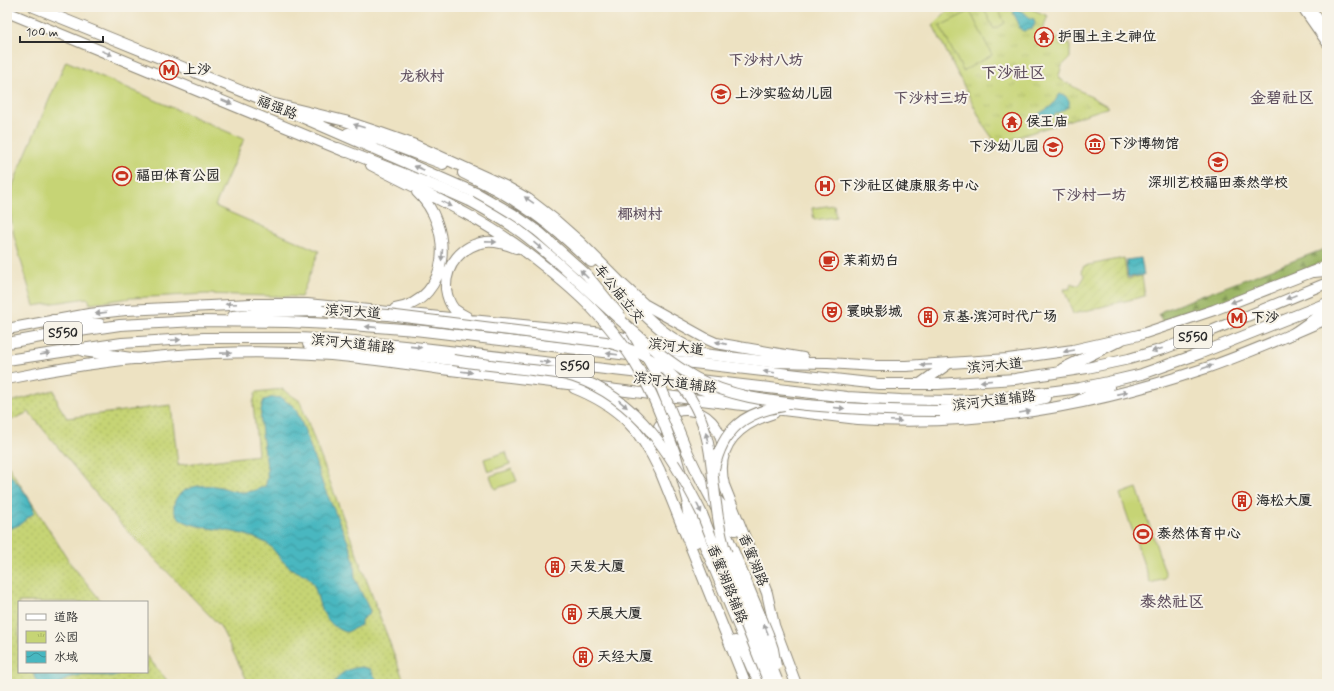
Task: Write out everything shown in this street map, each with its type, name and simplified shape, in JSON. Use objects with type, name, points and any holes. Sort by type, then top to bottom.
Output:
[{"type":"main road","name":"福强路","points":[[34,7],[271,103],[478,194],[513,214],[540,233]]},
{"type":"main road","points":[[1302,7],[1327,43]]},
{"type":"main road","points":[[1310,7],[1327,31]]},
{"type":"main road","name":"福强路","points":[[7,12],[338,148],[482,223],[508,238],[526,252]]},
{"type":"main road","points":[[7,15],[19,17]]},
{"type":"main road","points":[[271,103],[345,121],[381,133],[421,148],[505,186],[528,199],[554,219],[644,304],[707,339],[739,348],[828,363]]},
{"type":"main road","points":[[328,129],[377,139],[394,145],[462,172],[515,201],[537,215],[571,243],[658,328],[677,341],[706,354]]},
{"type":"main road","points":[[338,148],[445,190],[470,201],[489,212],[521,232],[649,345],[685,372],[708,384],[736,394],[755,399],[797,404],[879,410],[940,411],[1008,407],[1080,388]]},
{"type":"main road","points":[[387,310],[401,308],[412,304],[423,296],[431,287],[441,265],[442,239],[435,216],[430,206],[422,196],[410,185]]},
{"type":"main road","name":"车公庙立交","points":[[540,233],[587,275],[611,303],[635,336],[654,370],[687,451]]},
{"type":"main road","points":[[479,320],[460,313],[454,309],[449,302],[446,284],[453,261],[465,250],[485,242],[505,244],[526,252]]},
{"type":"main road","name":"车公庙立交","points":[[526,252],[588,304],[620,340],[637,366],[650,390],[682,473],[685,491]]},
{"type":"main road","points":[[770,362],[828,363],[875,366],[948,364],[1040,356],[1121,340],[1186,320],[1327,266]]},
{"type":"main road","points":[[1312,272],[1327,271]]},
{"type":"main road","name":"滨河大道","points":[[7,343],[120,325],[197,321],[287,322],[351,325],[408,330],[878,384],[975,382],[1052,374],[1129,359],[1163,349],[1211,331],[1327,283]]},
{"type":"main road","name":"滨河大道","points":[[7,360],[122,343],[253,338],[298,338],[370,342],[847,397],[950,401],[991,399],[1080,388],[1142,374],[1201,354],[1327,303]]},
{"type":"main road","points":[[251,304],[293,311]]},
{"type":"main road","points":[[7,329],[53,320],[126,310],[251,304],[307,304],[387,310],[604,333],[661,349],[770,362],[849,381]]},
{"type":"main road","points":[[1294,333],[1327,310]]},
{"type":"main road","points":[[197,321],[258,313],[293,311],[322,311],[388,315],[594,340],[617,345],[638,352],[654,361],[669,372],[683,388],[695,405],[705,432],[716,510],[724,546],[771,683]]},
{"type":"main road","points":[[53,320],[120,325]]},
{"type":"main road","name":"滨河大道辅路","points":[[7,379],[85,365],[198,354],[323,354],[750,406],[879,420],[936,421],[1003,416],[1073,404],[1133,390],[1182,376],[1242,355],[1327,320]]},
{"type":"main road","points":[[253,338],[453,360],[572,377],[604,390],[617,399],[642,422],[670,456],[692,494],[702,514],[771,683]]},
{"type":"main road","points":[[1052,374],[1121,340]]},
{"type":"main road","points":[[268,353],[284,349],[326,347]]},
{"type":"main road","points":[[72,350],[138,359]]},
{"type":"main road","points":[[732,357],[762,351]]},
{"type":"main road","points":[[920,384],[948,364]]},
{"type":"main road","points":[[1073,404],[1092,394],[1142,374]]},
{"type":"main road","points":[[662,376],[750,406]]},
{"type":"main road","points":[[556,383],[588,394],[615,410],[628,421],[648,448],[660,472],[746,684]]},
{"type":"main road","points":[[712,477],[721,446],[730,432],[740,422],[754,414],[775,407],[797,404]]},
{"type":"main road","points":[[660,472],[654,452],[655,435],[661,422],[674,413],[682,410],[697,411],[709,420],[722,438],[724,452],[721,468],[724,485],[767,593],[774,625]]},
{"type":"main road","points":[[724,452],[734,436],[751,422],[774,413],[788,410]]},
{"type":"main road","name":"香蜜湖路","points":[[687,451],[719,514],[771,644],[776,660],[771,683]]},
{"type":"main road","name":"香蜜湖路辅路","points":[[701,481],[723,507],[730,518],[774,625],[796,684]]},
{"type":"main road","points":[[685,491],[692,515],[748,649],[771,683]]},
{"type":"main road","name":"香蜜湖路辅路","points":[[685,491],[693,536],[753,684]]},
{"type":"main road","points":[[735,641],[747,656],[753,670],[771,683]]},
{"type":"green space","points":[[951,7],[1027,7],[1048,16],[1041,32],[1070,44],[1070,58],[1062,66],[1058,78],[1109,107],[997,144],[984,126],[933,25]]},
{"type":"green space","points":[[983,7],[997,7],[1005,23],[994,29]]},
{"type":"green space","points":[[970,11],[992,55],[963,71],[940,26]]},
{"type":"green space","name":"福田体育公园","points":[[66,61],[244,139],[215,206],[319,251],[301,297],[206,294],[130,298],[90,304],[87,298],[34,306],[14,236],[11,218],[13,185]]},
{"type":"green space","points":[[834,205],[836,217],[814,220],[812,208]]},
{"type":"green space","points":[[1327,248],[1327,260],[1206,308],[1162,322],[1159,314],[1162,311]]},
{"type":"green space","points":[[1124,258],[1127,279],[1142,276],[1145,296],[1073,314],[1064,289],[1069,289],[1072,283],[1079,286],[1085,276],[1081,271],[1084,266]]},
{"type":"green space","points":[[282,389],[300,401],[405,684],[249,684],[220,626],[120,523],[29,412],[7,422],[7,403],[54,390],[58,404],[67,418],[171,405],[178,465],[258,455],[253,403],[256,392]]},
{"type":"green space","points":[[506,452],[510,464],[488,472],[484,459]]},
{"type":"green space","points":[[7,464],[71,564],[101,601],[18,601],[18,673],[148,673],[148,657],[170,684],[7,684]]},
{"type":"green space","points":[[512,469],[517,481],[495,489],[490,476]]},
{"type":"green space","name":"泰然体育中心","points":[[1137,488],[1166,575],[1165,579],[1150,583],[1120,494]]},
{"type":"water","points":[[1016,9],[1025,13],[1029,18],[1034,19],[1035,24],[1032,29],[1023,31],[1019,28],[1018,22],[1013,13]]},
{"type":"water","points":[[1060,94],[1064,95],[1068,99],[1068,107],[1051,117],[1038,122],[1035,119],[1037,116],[1049,108]]},
{"type":"water","points":[[1141,258],[1144,275],[1128,277],[1126,260]]},
{"type":"water","points":[[274,397],[281,398],[293,406],[297,412],[323,485],[349,544],[354,561],[355,579],[370,611],[369,614],[361,620],[361,625],[347,632],[338,629],[325,615],[320,606],[315,588],[309,578],[295,571],[283,562],[266,543],[253,537],[185,522],[178,518],[174,512],[176,498],[185,490],[196,486],[218,487],[248,492],[265,486],[267,469],[262,433],[261,409],[264,400]]},
{"type":"water","points":[[7,471],[24,491],[31,502],[34,513],[19,525],[7,530]]},
{"type":"water","points":[[362,667],[370,669],[377,680],[382,684],[334,684],[339,676],[345,671]]},
{"type":"water","points":[[33,673],[120,673],[116,676],[86,675],[71,677],[58,684],[41,684],[35,679]]},
{"type":"place","name":"护围土主之神位","points":[[1044,37]]},
{"type":"place","name":"上沙","points":[[169,70]]},
{"type":"place","name":"上沙实验幼儿园","points":[[721,94]]},
{"type":"place","name":"侯王庙","points":[[1012,122]]},
{"type":"place","name":"下沙博物馆","points":[[1095,144]]},
{"type":"place","name":"下沙幼儿园","points":[[1053,147]]},
{"type":"place","name":"深圳艺校福田泰然学校","points":[[1218,162]]},
{"type":"place","name":"福田体育公园","points":[[122,176]]},
{"type":"place","name":"下沙社区健康服务中心","points":[[825,186]]},
{"type":"place","name":"茉莉奶白","points":[[829,261]]},
{"type":"place","name":"寰映影城","points":[[832,312]]},
{"type":"place","name":"京基·滨河时代广场","points":[[928,317]]},
{"type":"place","name":"下沙","points":[[1237,318]]},
{"type":"place","name":"海松大厦","points":[[1242,501]]},
{"type":"place","name":"泰然体育中心","points":[[1143,534]]},
{"type":"place","name":"天发大厦","points":[[555,567]]},
{"type":"place","name":"天展大厦","points":[[572,614]]},
{"type":"place","name":"天经大厦","points":[[583,657]]},
{"type":"district","name":"下沙村八坊","points":[[766,61]]},
{"type":"district","name":"下沙社区","points":[[1013,73]]},
{"type":"district","name":"龙秋村","points":[[422,77]]},
{"type":"district","name":"金碧社区","points":[[1282,98]]},
{"type":"district","name":"下沙村三坊","points":[[931,99]]},
{"type":"district","name":"下沙村一坊","points":[[1089,196]]},
{"type":"district","name":"椰树村","points":[[640,215]]},
{"type":"district","name":"泰然社区","points":[[1172,602]]}]
